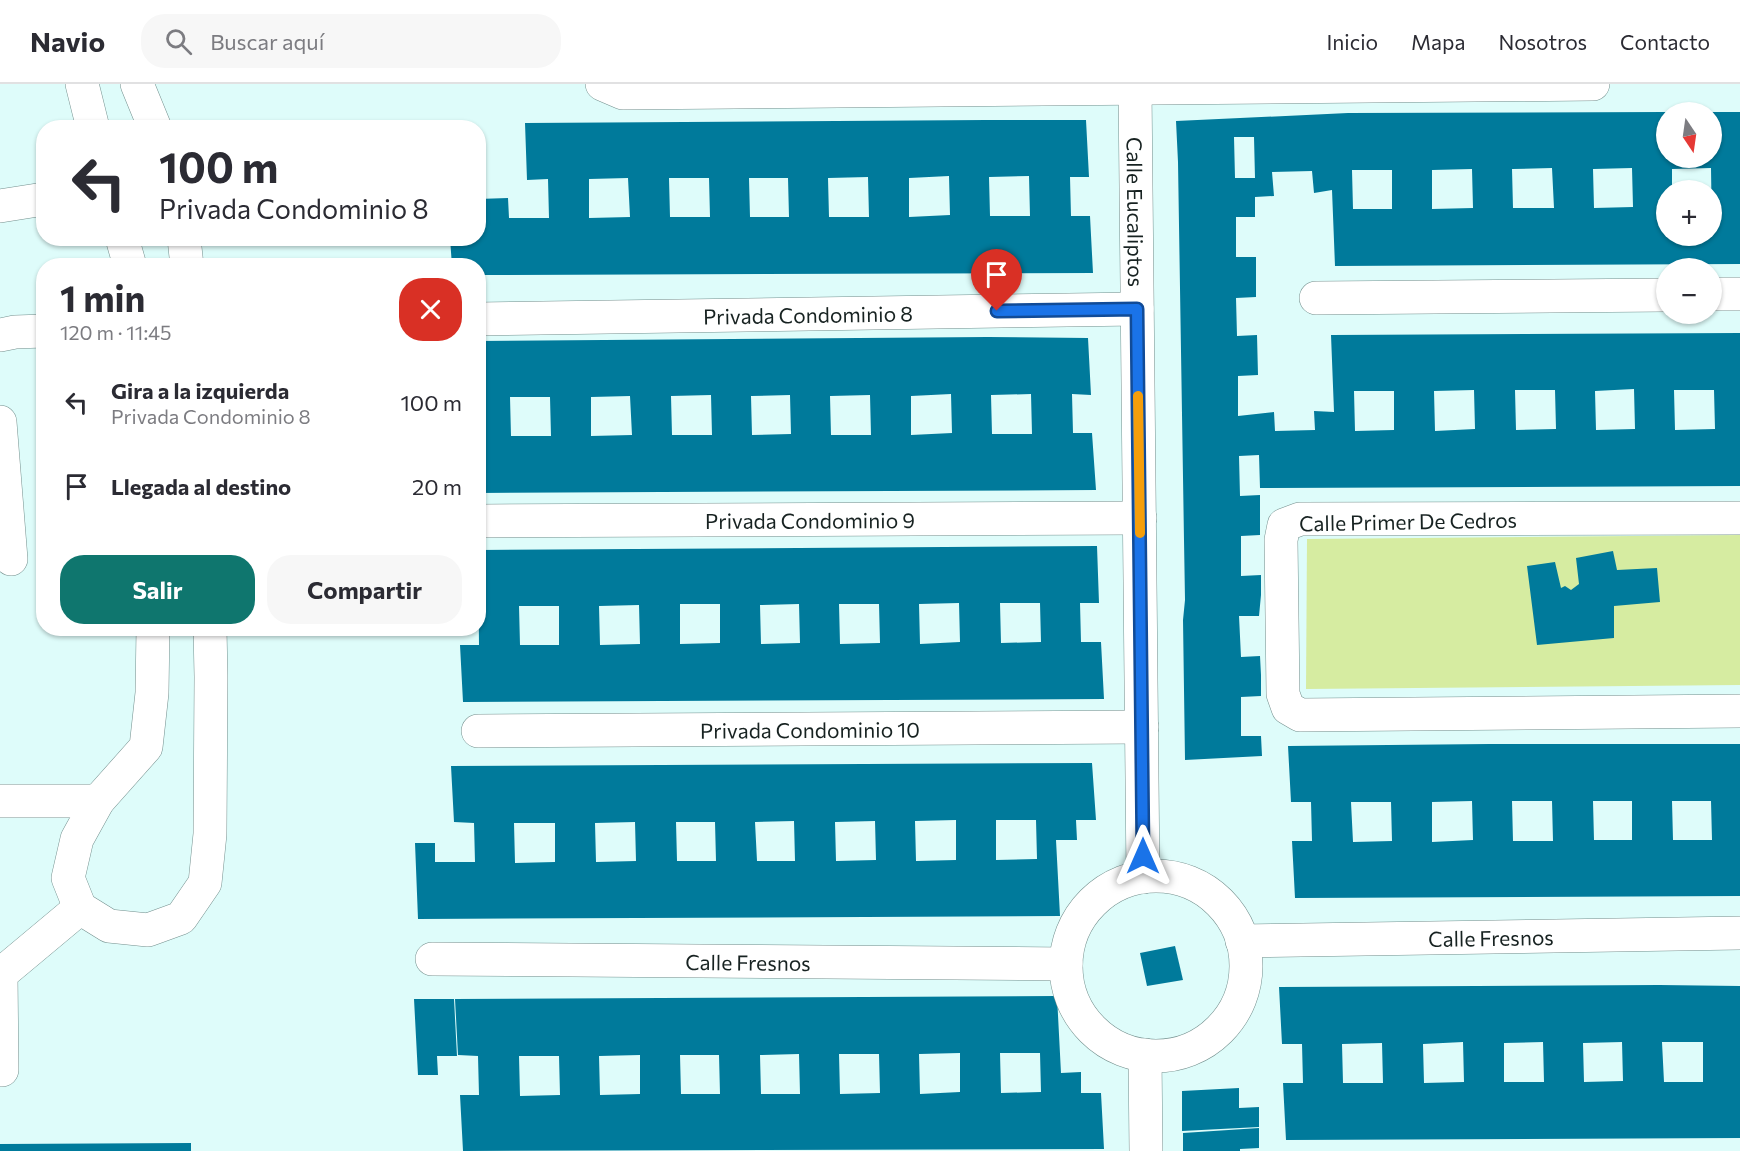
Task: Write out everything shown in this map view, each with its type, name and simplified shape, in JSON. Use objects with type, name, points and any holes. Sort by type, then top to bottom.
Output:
[{"type":"street","points":[[82,84],[91,120]]},
{"type":"street","points":[[137,84],[152,120]]},
{"type":"street","points":[[602,84],[622,93],[1593,84]]},
{"type":"street","name":"Calle Eucaliptos","points":[[1135,88],[1143,877]]},
{"type":"street","points":[[0,206],[36,201]]},
{"type":"street","points":[[1722,294],[1740,294]]},
{"type":"street","points":[[1316,298],[1656,295]]},
{"type":"street","name":"Privada Condominio 8","points":[[486,319],[1137,309]]},
{"type":"street","points":[[0,335],[36,331]]},
{"type":"street","points":[[0,422],[11,559]]},
{"type":"street","name":"Privada Condominio 9","points":[[486,520],[1140,518]]},
{"type":"street","name":"Calle Primer De Cedros","points":[[1740,518],[1300,519],[1284,525],[1281,540],[1283,694],[1288,708],[1300,715],[1740,711]]},
{"type":"street","points":[[153,636],[152,693],[146,747],[98,801],[77,839],[68,878],[80,908],[109,926],[148,930],[181,918],[204,883],[210,834],[210,636]]},
{"type":"street","name":"Privada Condominio 10","points":[[478,731],[1142,727]]},
{"type":"street","points":[[0,801],[98,801]]},
{"type":"street","points":[[1154,876],[1176,878],[1196,885],[1214,897],[1229,912],[1242,941],[1246,972],[1242,993],[1234,1012],[1221,1029],[1203,1043],[1183,1052],[1160,1056],[1145,1055],[1116,1047],[1097,1035],[1082,1019],[1071,999],[1066,978],[1066,956],[1071,935],[1080,915],[1095,899],[1113,886],[1133,879],[1154,876]]},
{"type":"street","points":[[0,1070],[2,1070],[1,974],[80,908]]},
{"type":"street","name":"Calle Fresnos","points":[[1242,941],[1740,933]]},
{"type":"street","name":"Calle Fresnos","points":[[432,959],[1066,964]]},
{"type":"street","points":[[1145,1055],[1146,1151]]},
{"type":"green space","points":[[1740,535],[1740,685],[1306,689],[1307,539]]},
{"type":"building","points":[[1656,112],[1656,168],[1711,168],[1722,168],[1722,112],[1740,112],[1740,264],[1722,264],[1722,258],[1656,258],[1656,264],[1335,266],[1332,190],[1314,193],[1312,171],[1272,172],[1274,196],[1255,197],[1255,217],[1236,217],[1236,257],[1256,257],[1256,297],[1236,298],[1237,336],[1257,335],[1258,375],[1238,376],[1238,416],[1274,412],[1275,431],[1315,430],[1314,411],[1334,412],[1331,335],[1740,333],[1740,486],[1260,488],[1259,455],[1239,456],[1240,496],[1260,495],[1260,535],[1241,536],[1241,576],[1261,575],[1259,616],[1239,616],[1241,657],[1260,656],[1261,675],[1261,696],[1241,697],[1241,736],[1261,736],[1262,756],[1185,760],[1183,620],[1185,600],[1176,121],[1348,113]],"holes":[[[1234,137],[1254,137],[1255,178],[1235,178]],[[1552,168],[1554,208],[1513,208],[1512,169]],[[1632,168],[1633,207],[1594,208],[1593,169]],[[1472,169],[1473,208],[1432,209],[1432,170]],[[1352,170],[1392,170],[1392,209],[1353,209]],[[1634,389],[1635,429],[1596,430],[1595,391]],[[1474,390],[1475,429],[1435,431],[1434,391]],[[1515,390],[1555,390],[1556,429],[1516,430]],[[1674,390],[1714,390],[1715,429],[1675,430]],[[1354,391],[1394,391],[1394,430],[1355,431]]]},
{"type":"building","points":[[1086,120],[1089,177],[1070,177],[1071,216],[1090,216],[1093,273],[486,275],[486,258],[451,258],[451,246],[486,246],[486,199],[508,198],[509,218],[549,218],[548,179],[527,180],[525,123]],"holes":[[[949,176],[950,215],[909,217],[909,178]],[[1029,176],[1030,216],[990,216],[989,177]],[[868,177],[869,217],[829,217],[828,178]],[[628,178],[630,217],[589,218],[589,179]],[[669,178],[709,178],[710,217],[670,217]],[[749,178],[788,178],[789,217],[750,217]]]},
{"type":"building","points":[[1088,338],[1091,395],[1072,394],[1073,433],[1092,433],[1096,490],[486,493],[486,341]],"holes":[[[951,394],[952,433],[911,435],[911,396]],[[1031,394],[1032,434],[992,434],[991,395]],[[711,395],[712,435],[672,435],[671,396]],[[790,395],[791,434],[752,435],[751,396]],[[870,395],[871,435],[831,435],[830,396]],[[630,396],[632,435],[591,436],[591,397]],[[510,397],[550,397],[551,436],[511,436]]]},
{"type":"building","points":[[1097,546],[1099,603],[1080,603],[1081,642],[1101,642],[1104,699],[463,702],[460,645],[479,645],[479,636],[486,636],[486,550]],"holes":[[[959,603],[960,642],[920,644],[919,604]],[[1000,603],[1040,603],[1041,642],[1001,643]],[[680,604],[720,604],[720,643],[680,644]],[[799,604],[800,643],[761,644],[760,605]],[[839,604],[879,604],[880,643],[840,644]],[[639,605],[640,644],[600,645],[599,606]],[[519,606],[559,606],[559,645],[520,645]]]},
{"type":"building","points":[[1613,551],[1617,570],[1657,568],[1660,602],[1614,606],[1614,638],[1537,645],[1527,566],[1555,562],[1561,588],[1565,586],[1571,590],[1579,584],[1576,558]]},
{"type":"building","points":[[1740,744],[1740,896],[1295,898],[1292,841],[1312,841],[1311,802],[1291,802],[1288,746]],"holes":[[[1472,801],[1473,840],[1432,842],[1432,802]],[[1512,801],[1552,801],[1553,841],[1513,841]],[[1593,801],[1632,801],[1632,840],[1594,840]],[[1672,801],[1711,801],[1712,840],[1673,840]],[[1351,802],[1391,802],[1392,841],[1353,842]]]},
{"type":"building","points":[[1092,763],[1096,820],[1076,820],[1077,840],[1056,840],[1060,916],[418,919],[415,843],[435,843],[435,862],[475,862],[474,823],[454,822],[451,766]],"holes":[[[956,820],[956,860],[916,861],[915,821]],[[996,820],[1036,820],[1037,859],[996,860]],[[794,821],[795,861],[757,861],[755,822]],[[875,821],[876,860],[836,861],[835,822]],[[635,822],[636,861],[596,862],[595,823]],[[676,822],[715,822],[716,861],[677,861]],[[514,823],[555,823],[555,862],[515,863]]]},
{"type":"building","points":[[1175,946],[1183,980],[1147,986],[1140,953]]},
{"type":"building","points":[[1740,986],[1740,1138],[1286,1140],[1283,1083],[1303,1083],[1302,1044],[1282,1044],[1279,987]],"holes":[[[1463,1042],[1464,1082],[1424,1083],[1423,1044]],[[1543,1042],[1544,1082],[1504,1082],[1504,1043]],[[1622,1042],[1623,1081],[1584,1082],[1583,1043]],[[1662,1042],[1703,1042],[1703,1082],[1664,1082]],[[1382,1043],[1383,1083],[1343,1083],[1342,1044]]]},
{"type":"building","points":[[1057,996],[1061,1073],[1081,1072],[1081,1093],[1101,1093],[1104,1149],[463,1151],[460,1095],[479,1095],[478,1056],[458,1055],[455,999]],"holes":[[[960,1053],[960,1092],[920,1094],[919,1054]],[[1000,1053],[1040,1053],[1041,1092],[1001,1093]],[[799,1054],[800,1094],[761,1094],[760,1055]],[[839,1054],[879,1054],[880,1093],[840,1094]],[[640,1055],[640,1094],[600,1095],[599,1056]],[[680,1055],[719,1055],[720,1094],[681,1094]],[[519,1056],[559,1056],[560,1095],[520,1096]]]},
{"type":"building","points":[[414,999],[454,999],[457,1056],[437,1056],[438,1075],[418,1075]]},
{"type":"building","points":[[1239,1088],[1239,1108],[1259,1107],[1259,1127],[1182,1131],[1182,1091]]},
{"type":"building","points":[[1259,1128],[1259,1148],[1240,1149],[1240,1151],[1183,1151],[1183,1133]]},
{"type":"building","points":[[191,1143],[191,1151],[0,1151],[0,1144]]},
{"type":"slow traffic","points":[[1138,396],[1140,533]]},
{"type":"route","points":[[997,311],[1137,309],[1143,856]]}]
